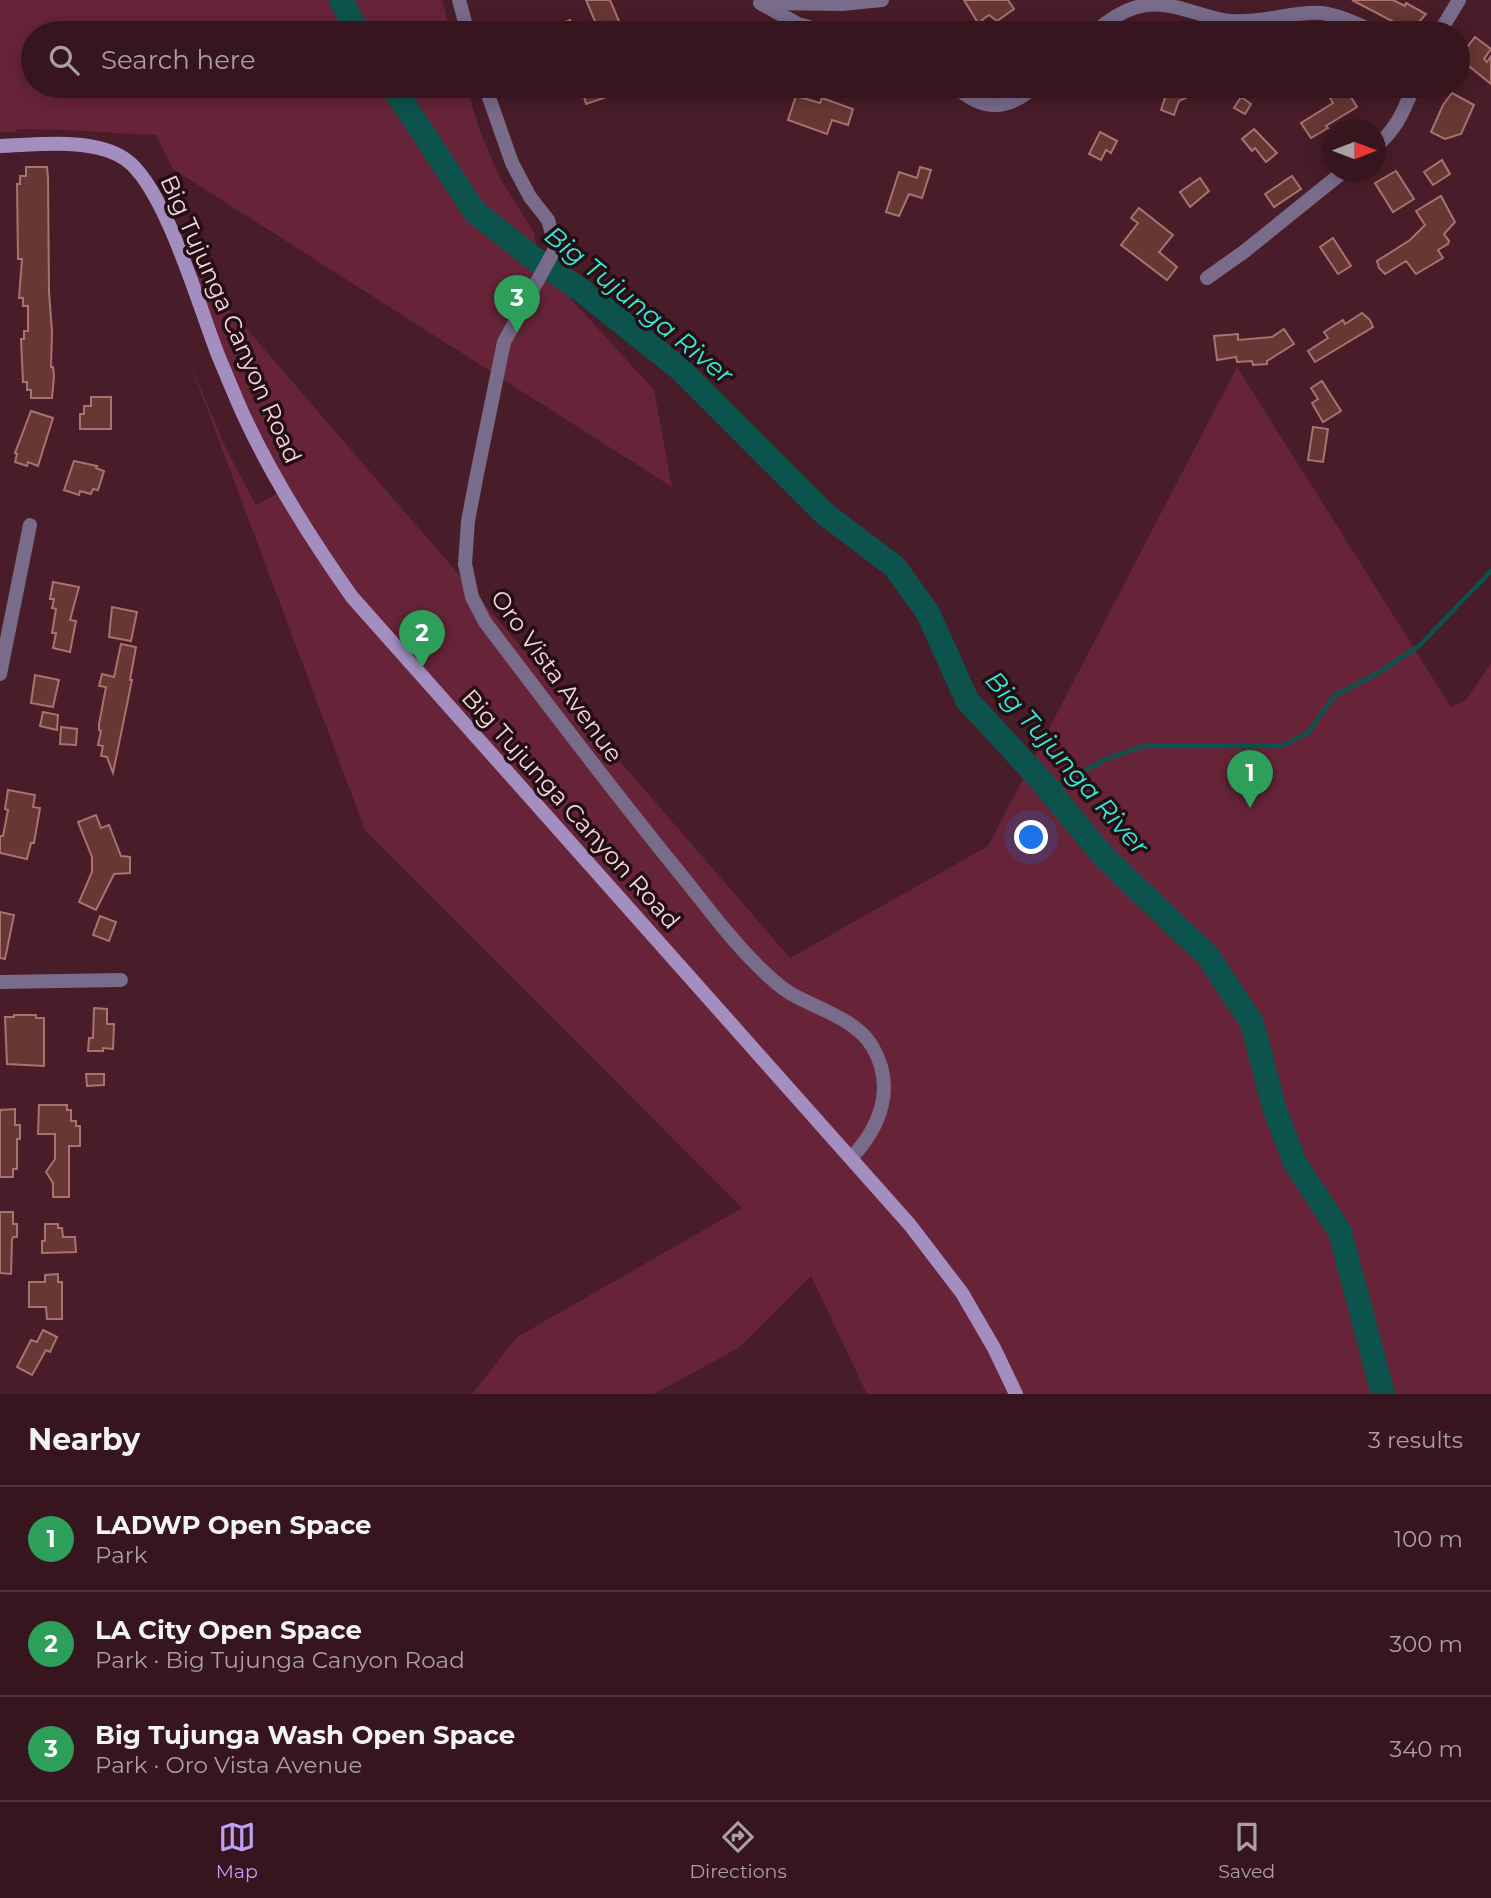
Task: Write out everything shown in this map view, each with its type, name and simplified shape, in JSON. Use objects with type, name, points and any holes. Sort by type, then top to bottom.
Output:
[{"type":"street","points":[[459,0],[465,21]]},
{"type":"street","points":[[759,2],[842,4],[881,0]]},
{"type":"street","points":[[1446,21],[1459,0]]},
{"type":"street","points":[[759,2],[793,21]]},
{"type":"street","points":[[1111,21],[1127,10],[1158,4],[1214,19],[1233,21],[1260,21],[1318,13],[1335,15],[1349,21]]},
{"type":"street","name":"Oro Vista Avenue","points":[[489,98],[512,163],[530,197],[548,220],[556,247],[504,342],[468,521],[465,564],[474,604],[595,769],[759,967],[795,996],[844,1021],[865,1037],[873,1047],[885,1082],[884,1100],[872,1132],[852,1157]]},
{"type":"street","points":[[972,98],[997,106],[1021,98]]},
{"type":"street","points":[[1386,138],[1402,115],[1409,98]]},
{"type":"street","name":"Big Tujunga Canyon Road","points":[[0,146],[91,146],[115,153],[145,177],[182,258],[233,391],[269,466],[298,516],[352,597],[910,1225],[962,1293],[1016,1394]]},
{"type":"street","points":[[1207,278],[1330,182]]},
{"type":"street","points":[[0,674],[3,646],[30,525]]},
{"type":"street","points":[[0,982],[121,980]]},
{"type":"shaded area","points":[[0,0],[442,0],[448,21],[21,21],[21,98],[470,98],[481,134],[500,178],[534,233],[538,258],[534,270],[551,277],[654,390],[672,487],[173,169],[156,135],[35,129],[0,132]]},
{"type":"shaded area","points":[[175,246],[790,958],[988,846],[1237,367],[1451,707],[1466,700],[1491,663],[1491,1394],[1395,1394],[1339,1223],[1332,1222],[1387,1394],[867,1394],[811,1276],[740,1347],[654,1394],[472,1394],[517,1337],[742,1208],[365,830],[188,358],[226,449],[256,505],[280,492]]},
{"type":"building","points":[[586,0],[610,0],[619,21],[595,21]]},
{"type":"building","points":[[964,0],[1008,0],[1014,9],[997,21],[989,15],[977,21]]},
{"type":"building","points":[[1352,0],[1393,0],[1405,6],[1406,3],[1426,14],[1420,21],[1392,21]]},
{"type":"building","points":[[1475,37],[1491,49],[1484,59],[1487,62],[1491,56],[1491,84],[1470,67],[1470,44]]},
{"type":"building","points":[[584,98],[604,98],[586,104]]},
{"type":"building","points":[[795,98],[820,103],[822,98],[853,109],[848,125],[832,120],[827,134],[788,120]]},
{"type":"building","points":[[1165,98],[1185,98],[1179,101],[1174,115],[1161,110]]},
{"type":"building","points":[[1240,98],[1251,104],[1245,114],[1234,108]]},
{"type":"building","points":[[1330,98],[1351,98],[1357,107],[1337,119],[1323,119],[1323,131],[1311,138],[1301,123],[1333,103]]},
{"type":"building","points":[[1448,98],[1461,98],[1474,105],[1461,134],[1445,139],[1431,132]]},
{"type":"building","points":[[1254,129],[1277,153],[1266,162],[1255,148],[1252,151],[1242,139]]},
{"type":"building","points":[[1100,132],[1117,141],[1111,153],[1106,150],[1101,160],[1089,154]]},
{"type":"building","points":[[1442,160],[1450,174],[1433,185],[1424,172]]},
{"type":"building","points":[[26,167],[47,167],[51,367],[54,376],[52,398],[31,398],[27,382],[23,382],[21,339],[24,339],[24,331],[28,331],[28,306],[23,306],[23,298],[19,298],[22,259],[18,259],[17,184],[20,184],[20,176],[26,176]]},
{"type":"building","points":[[920,167],[931,170],[922,198],[909,194],[899,216],[886,212],[899,172],[917,178]]},
{"type":"building","points":[[1396,171],[1414,199],[1393,212],[1375,183],[1386,182],[1386,177]]},
{"type":"building","points":[[1292,176],[1301,189],[1274,207],[1265,194]]},
{"type":"building","points":[[1200,178],[1209,191],[1190,207],[1180,192]]},
{"type":"building","points":[[1441,196],[1455,222],[1444,234],[1448,244],[1438,250],[1443,258],[1416,274],[1406,261],[1385,274],[1377,261],[1410,240],[1425,225],[1416,211]]},
{"type":"building","points":[[1139,208],[1173,235],[1159,252],[1177,267],[1167,280],[1121,245],[1138,223],[1131,218]]},
{"type":"building","points":[[1333,238],[1351,266],[1338,274],[1320,247]]},
{"type":"building","points":[[1362,313],[1373,327],[1315,362],[1308,351],[1328,338],[1324,332],[1343,320],[1345,324]]},
{"type":"building","points":[[1284,329],[1294,344],[1267,361],[1267,364],[1237,362],[1236,357],[1217,360],[1214,336],[1238,334],[1238,340],[1272,337]]},
{"type":"building","points":[[1322,381],[1341,411],[1323,422],[1312,403],[1318,399],[1311,388]]},
{"type":"building","points":[[91,397],[111,397],[111,429],[80,429],[80,414],[84,414],[84,406],[91,406]]},
{"type":"building","points":[[31,411],[53,418],[38,466],[28,462],[27,466],[15,462],[15,453]]},
{"type":"building","points":[[1313,427],[1328,429],[1323,462],[1308,460]]},
{"type":"building","points":[[74,461],[97,466],[96,468],[104,471],[98,490],[93,489],[91,494],[80,491],[79,495],[64,490]]},
{"type":"building","points":[[53,582],[79,587],[70,620],[76,621],[70,652],[53,648],[56,633],[52,633],[56,609],[52,608],[54,599],[50,599]]},
{"type":"building","points":[[112,607],[137,612],[131,641],[109,637]]},
{"type":"building","points":[[121,644],[136,647],[113,773],[107,757],[101,756],[103,746],[98,745],[106,687],[99,686],[102,674],[114,677]]},
{"type":"building","points":[[35,675],[59,680],[53,707],[31,703]]},
{"type":"building","points":[[43,712],[58,715],[57,730],[40,726]]},
{"type":"building","points":[[61,727],[77,729],[76,745],[60,744]]},
{"type":"building","points":[[8,790],[35,795],[33,807],[40,808],[34,843],[31,843],[27,859],[0,853],[0,836],[3,836],[8,810],[5,809]]},
{"type":"building","points":[[96,815],[101,828],[109,825],[121,856],[130,857],[130,873],[114,874],[96,910],[79,902],[92,872],[92,857],[78,822]]},
{"type":"building","points":[[0,912],[14,915],[5,959],[0,958]]},
{"type":"building","points":[[100,916],[116,922],[109,941],[93,935]]},
{"type":"building","points":[[94,1008],[107,1009],[107,1024],[114,1024],[113,1049],[88,1051],[89,1038],[93,1038]]},
{"type":"building","points":[[36,1015],[36,1018],[44,1018],[44,1066],[7,1064],[5,1017]]},
{"type":"building","points":[[86,1074],[104,1074],[104,1085],[87,1086]]},
{"type":"building","points":[[39,1105],[67,1105],[67,1110],[71,1110],[71,1121],[76,1121],[76,1126],[80,1126],[80,1146],[69,1146],[69,1197],[53,1197],[53,1183],[46,1172],[55,1159],[55,1134],[38,1134]]},
{"type":"building","points":[[15,1109],[15,1125],[20,1125],[17,1169],[13,1169],[13,1177],[0,1177],[0,1110]]},
{"type":"building","points":[[0,1212],[13,1212],[13,1224],[17,1224],[17,1237],[12,1240],[11,1274],[0,1273]]},
{"type":"building","points":[[45,1224],[58,1224],[58,1228],[62,1228],[63,1237],[75,1237],[76,1252],[42,1253]]},
{"type":"building","points":[[58,1274],[58,1282],[62,1282],[62,1319],[47,1319],[46,1307],[29,1307],[29,1282],[45,1282],[45,1275]]},
{"type":"building","points":[[43,1330],[57,1337],[50,1352],[46,1350],[32,1375],[17,1367],[31,1340],[37,1342]]},
{"type":"waterway","name":"Big Tujunga River","points":[[341,0],[352,21]]},
{"type":"waterway","name":"Big Tujunga River","points":[[400,98],[475,212],[532,257],[581,290],[680,369],[825,514],[895,567],[928,613],[967,700],[1039,778],[1104,857],[1208,956],[1252,1023],[1274,1107],[1295,1163],[1340,1232],[1383,1394]]},
{"type":"waterway","points":[[1049,790],[1104,760],[1143,746],[1281,746],[1308,733],[1334,696],[1378,673],[1419,646],[1491,571]]},
{"type":"place","name":"Big Tujunga Wash Open Space","points":[[517,333]]},
{"type":"place","name":"LA City Open Space","points":[[422,668]]},
{"type":"place","name":"LADWP Open Space","points":[[1250,808]]}]
